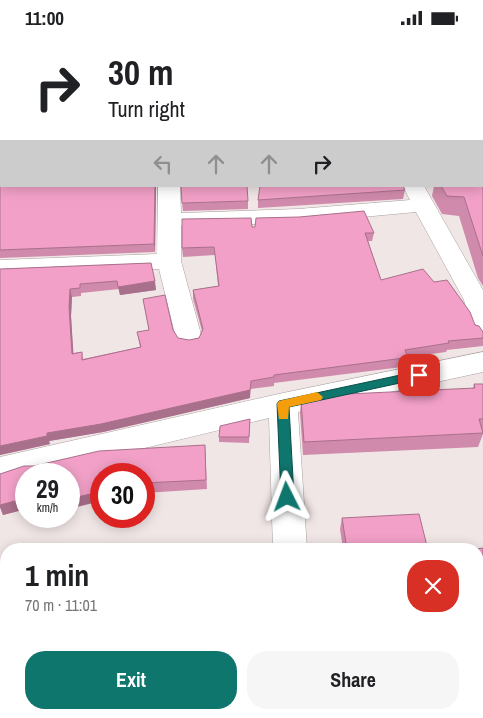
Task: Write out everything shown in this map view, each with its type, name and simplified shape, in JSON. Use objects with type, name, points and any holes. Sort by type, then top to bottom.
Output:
[{"type":"street","points":[[169,187],[169,261],[189,338]]},
{"type":"street","points":[[170,220],[298,216],[418,196],[476,301],[483,326]]},
{"type":"street","points":[[0,268],[169,261]]},
{"type":"street","points":[[0,470],[283,404],[483,362]]},
{"type":"street","points":[[283,404],[290,543]]},
{"type":"building","points":[[0,187],[155,187],[154,244],[0,250]]},
{"type":"building","points":[[181,187],[247,187],[248,201],[182,203]]},
{"type":"building","points":[[260,187],[404,187],[405,190],[258,200]]},
{"type":"building","points":[[442,187],[483,187],[483,256],[464,197],[447,196]]},
{"type":"building","points":[[364,211],[374,233],[365,233],[381,280],[423,269],[434,282],[447,280],[470,312],[475,325],[479,326],[483,332],[483,338],[448,341],[449,343],[405,350],[408,358],[274,375],[274,377],[251,381],[250,390],[101,424],[47,433],[47,436],[0,446],[0,269],[151,263],[155,281],[118,287],[117,281],[80,284],[80,288],[70,289],[69,307],[72,354],[82,352],[82,360],[141,347],[137,332],[149,330],[143,299],[165,295],[173,330],[178,338],[189,340],[199,338],[203,329],[193,290],[219,286],[214,247],[182,248],[182,219],[251,218],[252,227],[255,227],[256,218],[299,217]]},
{"type":"building","points":[[474,384],[483,384],[483,419],[479,419],[483,433],[304,442],[301,400],[326,395],[475,388]]},
{"type":"building","points":[[250,419],[249,437],[219,437],[220,426]]},
{"type":"building","points":[[205,445],[206,480],[155,482],[155,463],[90,463],[90,494],[80,496],[80,463],[47,463],[99,451]]},
{"type":"building","points":[[15,469],[15,501],[0,505],[0,474]]},
{"type":"building","points":[[419,514],[426,543],[346,543],[342,518]]},
{"type":"slow traffic","points":[[284,415],[283,404],[317,397]]},
{"type":"route","points":[[287,497],[283,404],[419,375]]}]
